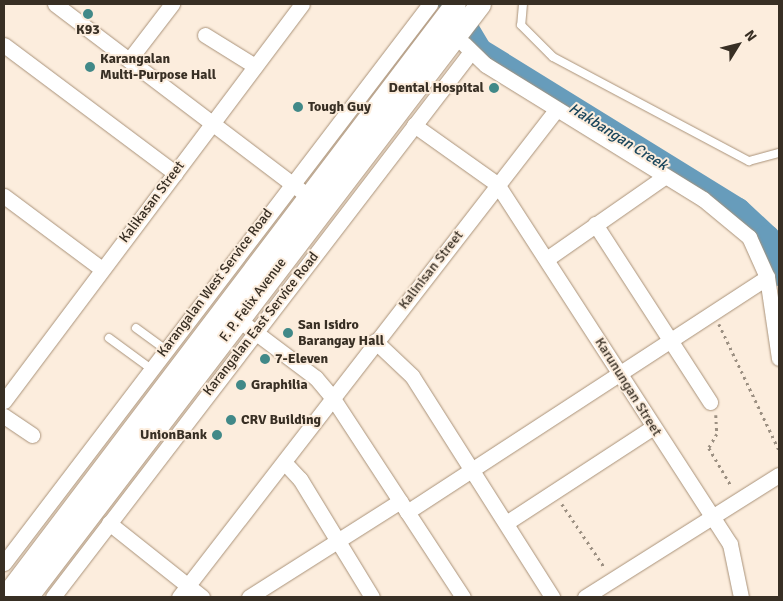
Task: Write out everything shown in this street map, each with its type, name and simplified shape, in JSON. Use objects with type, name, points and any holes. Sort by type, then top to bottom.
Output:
[{"type":"main road","name":"F. P. Felix Avenue","points":[[27,597],[239,320],[316,202],[445,16],[480,4]]},
{"type":"main road","name":"F. P. Felix Avenue","points":[[4,597],[239,320]]},
{"type":"street","points":[[55,4],[316,202]]},
{"type":"street","points":[[128,60],[172,4]]},
{"type":"street","name":"Kalikasan Street","points":[[4,401],[302,4]]},
{"type":"street","points":[[445,16],[470,53],[556,110],[703,199],[749,238],[767,277],[779,358]]},
{"type":"street","name":"Karangalan West Service Road","points":[[4,563],[291,182],[445,16]]},
{"type":"street","points":[[205,35],[256,66]]},
{"type":"street","points":[[4,45],[175,173]]},
{"type":"street","name":"Karangalan East Service Road","points":[[53,597],[109,523],[239,320],[414,125],[470,53]]},
{"type":"street","name":"Kalinisan Street","points":[[183,591],[556,110]]},
{"type":"street","points":[[414,125],[497,184]]},
{"type":"street","points":[[548,258],[664,177]]},
{"type":"street","name":"Karunungan Street","points":[[497,184],[548,258],[653,427],[730,544],[741,597]]},
{"type":"street","points":[[4,196],[102,269]]},
{"type":"street","points":[[595,224],[671,338],[710,402]]},
{"type":"street","points":[[249,597],[338,541],[472,468],[767,277]]},
{"type":"street","points":[[239,320],[316,378],[332,397],[463,597]]},
{"type":"street","points":[[375,341],[412,376],[552,597]]},
{"type":"street","points":[[4,416],[32,435]]},
{"type":"street","points":[[506,523],[653,427]]},
{"type":"street","points":[[284,462],[338,541],[372,597]]},
{"type":"street","points":[[585,597],[779,474]]},
{"type":"street","points":[[109,523],[183,591],[202,597]]},
{"type":"lane","points":[[523,4],[521,25],[553,57],[749,162],[779,153]]},
{"type":"lane","points":[[136,328],[165,350]]},
{"type":"lane","points":[[109,338],[150,368]]},
{"type":"path","points":[[713,312],[779,450]]},
{"type":"path","points":[[710,402],[717,434],[710,448],[739,499]]},
{"type":"path","points":[[554,492],[613,580]]},
{"type":"waterway","name":"Hakbangan Creek","points":[[451,4],[479,51],[738,211],[767,238],[779,273]]},
{"type":"place","name":"K93","points":[[88,14]]},
{"type":"place","name":"Karangalan Multi-Purpose Hall","points":[[90,67]]},
{"type":"place","name":"Dental Hospital","points":[[494,88]]},
{"type":"place","name":"Tough Guy","points":[[298,107]]},
{"type":"place","name":"San Isidro Barangay Hall","points":[[288,333]]},
{"type":"place","name":"7-Eleven","points":[[265,359]]},
{"type":"place","name":"Graphilia","points":[[241,385]]},
{"type":"place","name":"CRV Building","points":[[231,420]]},
{"type":"place","name":"UnionBank","points":[[217,435]]}]
